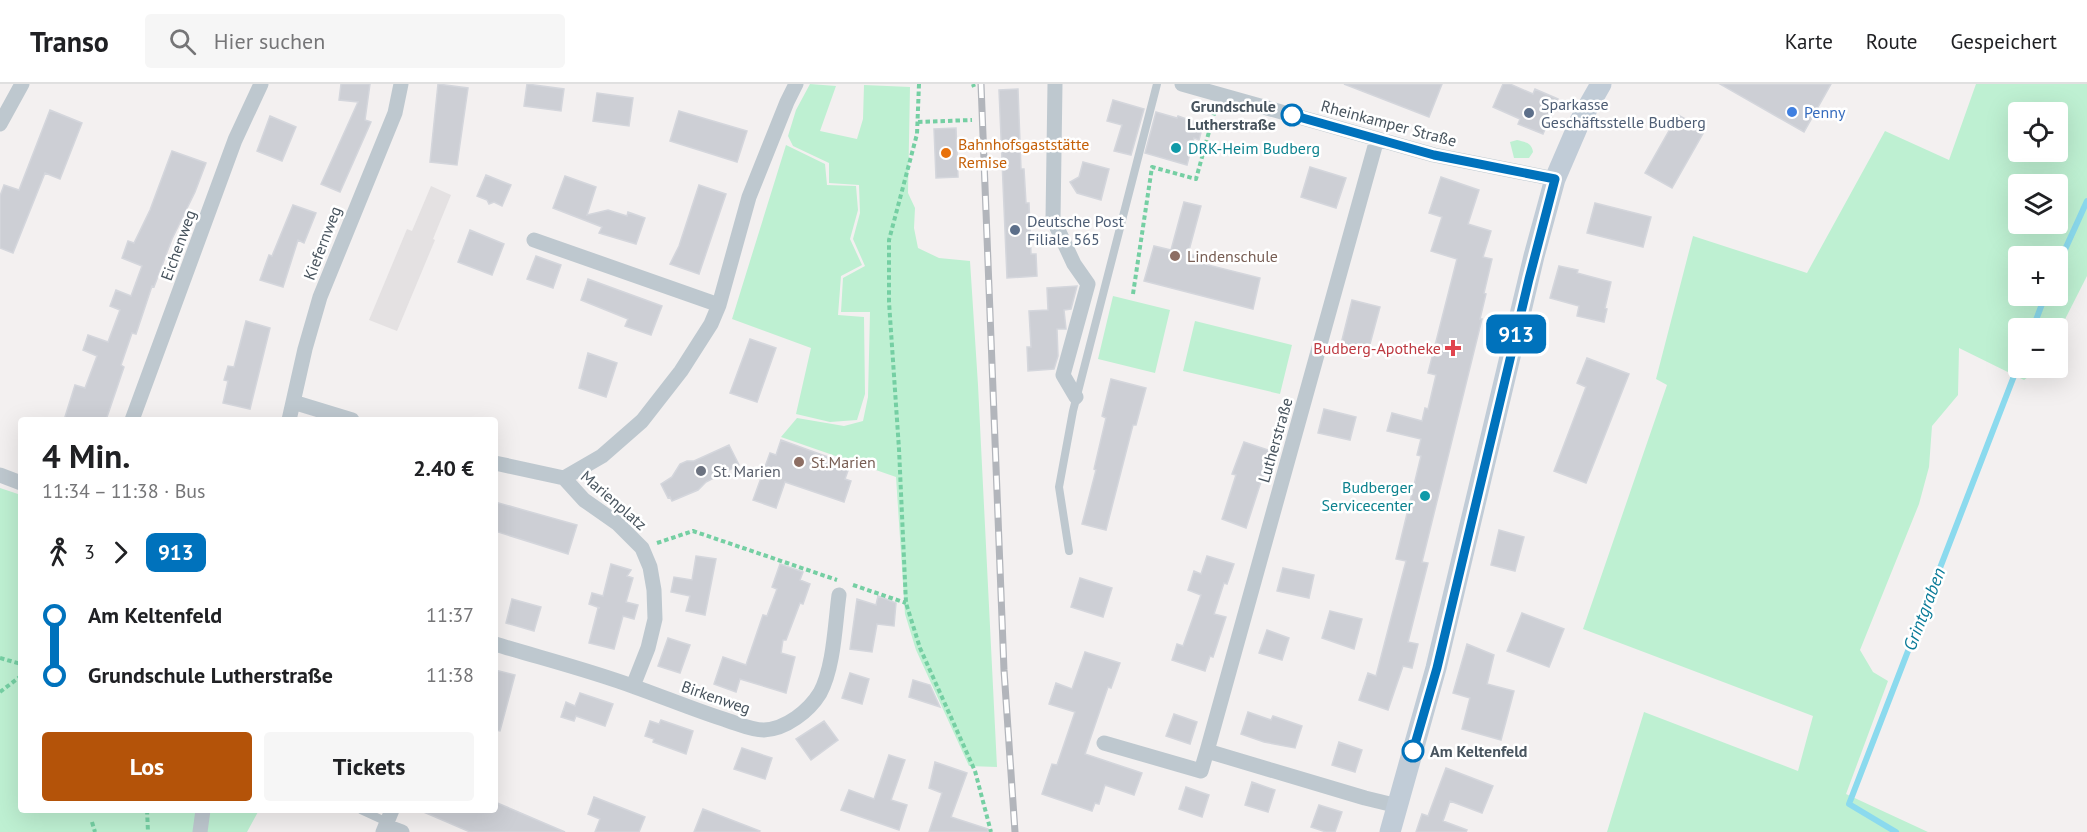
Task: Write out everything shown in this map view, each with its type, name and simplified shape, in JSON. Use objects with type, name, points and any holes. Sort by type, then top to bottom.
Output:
[{"type":"main road","points":[[1390,832],[1437,668],[1529,279],[1555,179],[1580,121],[1601,84]]},
{"type":"street","points":[[0,124],[22,84]]},
{"type":"street","name":"Eichenweg","points":[[133,417],[235,140],[261,84]]},
{"type":"street","name":"Kiefernweg","points":[[290,417],[320,297],[395,113],[401,84]]},
{"type":"street","name":"Marienplatz","points":[[564,478],[603,456],[642,421],[687,361],[711,324],[719,305],[749,197],[796,84]]},
{"type":"street","points":[[1055,84],[1053,219],[1070,256],[1088,284],[1063,375],[1076,398]]},
{"type":"street","name":"Rheinkamper Straße","points":[[1182,84],[1434,155],[1555,179]]},
{"type":"street","name":"Lutherstraße","points":[[1207,751],[1377,139]]},
{"type":"street","points":[[534,240],[719,305]]},
{"type":"street","points":[[293,402],[342,417]]},
{"type":"street","name":"Marienplatz","points":[[498,464],[564,478],[584,500],[617,523],[642,548],[650,567],[655,619],[648,648],[633,686]]},
{"type":"street","points":[[0,475],[18,482]]},
{"type":"street","name":"Birkenweg","points":[[498,645],[633,686],[755,730],[777,728],[793,720],[819,693],[827,674],[839,595]]},
{"type":"street","points":[[1104,743],[1202,771],[1207,751],[1398,806]]},
{"type":"street","points":[[200,832],[203,813]]},
{"type":"street","points":[[387,823],[402,832]]},
{"type":"lane","points":[[1070,551],[1059,487],[1076,398],[1157,84]]},
{"type":"lane","points":[[367,813],[387,823]]},
{"type":"path","points":[[919,84],[915,146],[889,240],[890,302],[906,603],[920,648],[975,771],[991,832]]},
{"type":"path","points":[[1132,294],[1152,167],[1196,179],[1219,95]]},
{"type":"path","points":[[918,122],[972,120]]},
{"type":"path","points":[[642,548],[693,531],[906,603]]},
{"type":"path","points":[[0,658],[18,663]]},
{"type":"path","points":[[0,693],[18,678]]},
{"type":"path","points":[[147,813],[148,832]]},
{"type":"path","points":[[92,822],[95,832]]},
{"type":"shaded area","points":[[431,186],[451,195],[397,331],[369,320],[407,229],[412,231]]},
{"type":"green space","points":[[810,84],[836,86],[820,131],[857,139],[863,119],[864,85],[910,87],[908,193],[915,208],[914,228],[918,248],[939,258],[970,261],[997,767],[969,766],[916,650],[905,614],[896,477],[781,437],[797,418],[844,426],[863,421],[868,397],[870,312],[841,312],[843,278],[865,266],[853,239],[860,213],[859,185],[829,183],[829,163],[793,146],[788,136],[796,110]]},
{"type":"green space","points":[[1976,84],[2087,84],[2087,276],[2066,318],[2008,318],[2008,372],[1959,348],[1958,395],[1932,426],[1929,467],[1919,504],[1860,650],[1873,672],[1888,681],[1846,794],[1928,832],[1607,832],[1644,712],[1798,771],[1813,716],[1583,629],[1667,385],[1656,379],[1693,236],[1807,273],[1885,131],[1949,160]]},
{"type":"green space","points":[[1517,140],[1528,143],[1531,147],[1533,152],[1529,158],[1514,158],[1510,142]]},
{"type":"green space","points":[[786,145],[825,164],[827,185],[856,186],[858,210],[850,239],[862,265],[841,276],[838,315],[864,317],[865,394],[857,420],[830,422],[796,414],[811,348],[732,319]]},
{"type":"green space","points":[[1113,296],[1170,310],[1155,373],[1098,359]]},
{"type":"green space","points":[[1195,321],[1292,345],[1280,394],[1183,371]]},
{"type":"green space","points":[[0,488],[18,494],[18,813],[257,813],[247,832],[0,832]]},
{"type":"building","points":[[341,84],[370,84],[365,120],[371,122],[340,192],[321,184],[358,102],[339,100]]},
{"type":"building","points":[[438,84],[468,88],[457,165],[430,162]]},
{"type":"building","points":[[527,84],[564,89],[561,111],[524,106]]},
{"type":"building","points":[[1344,84],[1442,84],[1429,117]]},
{"type":"building","name":"Sparkasse Geschäftsstelle Budberg","points":[[1503,84],[1510,84],[1533,94],[1535,89],[1558,99],[1543,134],[1518,124],[1520,119],[1493,107]]},
{"type":"building","name":"Penny","points":[[1720,84],[1831,84],[1804,132]]},
{"type":"building","points":[[1018,89],[1021,169],[1024,169],[1026,203],[1029,203],[1031,254],[1036,254],[1037,276],[1007,278],[999,90]]},
{"type":"building","points":[[597,93],[633,98],[629,126],[593,121]]},
{"type":"building","points":[[1113,100],[1144,109],[1131,155],[1114,151],[1122,125],[1107,121]]},
{"type":"building","points":[[50,110],[82,123],[60,179],[45,173],[13,253],[0,248],[0,196],[4,185],[19,190]]},
{"type":"building","points":[[679,111],[747,131],[737,162],[670,141]]},
{"type":"building","name":"DRK-Heim Budberg","points":[[1156,112],[1177,118],[1178,116],[1203,125],[1199,140],[1194,138],[1187,165],[1145,153]]},
{"type":"building","points":[[1678,115],[1705,130],[1672,188],[1645,173]]},
{"type":"building","points":[[270,116],[296,127],[282,161],[257,151]]},
{"type":"building","name":"Bahnhofsgaststätte Remise","points":[[956,128],[958,177],[936,178],[934,129]]},
{"type":"building","points":[[172,151],[206,163],[195,192],[172,239],[154,287],[152,286],[136,334],[132,333],[121,365],[124,367],[107,417],[65,417],[75,385],[85,388],[97,356],[83,350],[88,335],[108,342],[120,310],[110,306],[116,290],[131,296],[142,266],[122,258],[128,241],[134,243],[150,210]]},
{"type":"building","points":[[1083,162],[1109,169],[1101,200],[1077,193],[1070,182],[1079,177]]},
{"type":"building","points":[[1310,167],[1346,178],[1336,208],[1301,197]]},
{"type":"building","points":[[486,175],[511,185],[502,206],[494,202],[489,204],[487,200],[477,196]]},
{"type":"building","points":[[565,176],[596,187],[587,215],[608,210],[627,216],[628,212],[645,218],[636,244],[599,233],[602,227],[553,208]]},
{"type":"building","points":[[1441,177],[1479,190],[1468,224],[1491,231],[1483,257],[1492,259],[1484,293],[1486,294],[1480,319],[1482,319],[1422,562],[1428,563],[1408,642],[1418,644],[1412,668],[1403,666],[1388,710],[1359,700],[1368,673],[1376,676],[1406,561],[1396,559],[1421,456],[1417,455],[1421,439],[1387,431],[1392,413],[1422,421],[1425,408],[1428,409],[1436,375],[1428,373],[1457,259],[1431,251],[1442,217],[1429,213]]},
{"type":"building","points":[[699,185],[726,194],[699,274],[670,264],[679,246]]},
{"type":"building","name":"Lindenschule","points":[[1184,202],[1201,206],[1188,254],[1210,259],[1208,265],[1260,278],[1253,309],[1144,281],[1154,246],[1171,250]]},
{"type":"building","points":[[1595,203],[1651,217],[1643,247],[1587,233]]},
{"type":"building","points":[[293,205],[316,213],[304,243],[298,240],[283,287],[260,280],[269,255],[272,256]]},
{"type":"building","points":[[470,230],[504,244],[492,275],[458,262]]},
{"type":"building","points":[[536,256],[561,265],[553,288],[527,279]]},
{"type":"building","points":[[1559,266],[1611,282],[1604,322],[1577,316],[1579,306],[1550,298]]},
{"type":"building","points":[[588,279],[662,306],[651,335],[625,326],[628,319],[581,300]]},
{"type":"building","points":[[1077,286],[1071,309],[1064,310],[1066,329],[1057,329],[1058,356],[1054,369],[1028,371],[1027,347],[1031,347],[1029,311],[1048,310],[1047,288]]},
{"type":"building","points":[[1352,300],[1380,307],[1367,355],[1340,348]]},
{"type":"building","points":[[246,321],[270,328],[250,409],[223,403],[228,381],[224,380],[228,366],[234,367]]},
{"type":"building","points":[[750,339],[776,348],[757,402],[730,393]]},
{"type":"building","points":[[588,353],[617,363],[606,397],[579,388]]},
{"type":"building","points":[[1587,358],[1629,374],[1586,483],[1554,471],[1586,387],[1577,383]]},
{"type":"building","points":[[1111,379],[1146,388],[1136,425],[1133,425],[1106,530],[1082,524],[1096,470],[1094,469],[1106,418],[1102,416]]},
{"type":"building","points":[[1324,409],[1356,417],[1350,440],[1318,433]]},
{"type":"building","points":[[781,440],[850,465],[845,479],[851,481],[844,502],[785,482],[776,508],[753,500],[770,453],[776,455]]},
{"type":"building","points":[[1244,442],[1271,451],[1246,528],[1222,519],[1236,475],[1232,474]]},
{"type":"building","name":"St. Marien","points":[[729,445],[739,465],[706,482],[698,490],[672,501],[670,497],[668,498],[661,484],[672,477],[680,464],[694,461]]},
{"type":"building","points":[[498,503],[577,525],[568,554],[498,532]]},
{"type":"building","points":[[1499,530],[1524,537],[1515,571],[1491,565]]},
{"type":"building","points":[[696,556],[716,559],[705,615],[686,611],[690,596],[671,592],[674,577],[692,580]]},
{"type":"building","points":[[1207,556],[1234,564],[1227,584],[1224,583],[1214,614],[1226,617],[1213,657],[1210,656],[1205,671],[1172,660],[1177,644],[1183,646],[1201,595],[1188,590],[1194,571],[1201,574]]},
{"type":"building","points":[[611,564],[631,570],[627,576],[633,578],[626,602],[638,605],[634,619],[623,616],[614,649],[589,643],[598,608],[600,608],[589,604],[592,593],[603,596]]},
{"type":"building","points":[[780,564],[803,572],[800,580],[810,584],[786,640],[783,640],[781,653],[795,657],[786,693],[740,679],[736,692],[714,684],[723,657],[746,665],[763,615],[767,616],[777,589],[772,587]]},
{"type":"building","points":[[1283,568],[1314,575],[1309,598],[1277,591]]},
{"type":"building","points":[[1080,578],[1112,588],[1103,617],[1071,607]]},
{"type":"building","points":[[878,596],[896,603],[894,626],[877,624],[872,652],[850,649],[857,599],[876,605]]},
{"type":"building","points":[[512,599],[541,607],[534,631],[506,623]]},
{"type":"building","points":[[1330,611],[1362,619],[1354,649],[1322,638]]},
{"type":"building","points":[[1522,613],[1564,629],[1549,667],[1507,651]]},
{"type":"building","points":[[1267,630],[1289,638],[1282,660],[1259,653]]},
{"type":"building","points":[[668,638],[690,645],[680,673],[658,666]]},
{"type":"building","points":[[1467,644],[1494,655],[1487,684],[1514,691],[1501,740],[1462,729],[1470,698],[1453,693]]},
{"type":"building","points":[[1085,652],[1120,663],[1111,688],[1108,687],[1085,754],[1142,773],[1134,795],[1105,785],[1099,804],[1095,803],[1092,811],[1042,794],[1052,764],[1057,765],[1075,712],[1049,704],[1056,683],[1072,689]]},
{"type":"building","points":[[498,671],[515,675],[500,731],[498,731]]},
{"type":"building","points":[[850,673],[869,679],[862,704],[842,698]]},
{"type":"building","points":[[913,680],[930,685],[940,707],[909,697]]},
{"type":"building","points":[[580,693],[613,704],[605,726],[576,716],[574,721],[561,717],[566,702],[575,706]]},
{"type":"building","points":[[1248,712],[1271,720],[1273,716],[1302,726],[1295,748],[1264,742],[1241,734]]},
{"type":"building","points":[[1174,714],[1197,722],[1190,744],[1166,736]]},
{"type":"building","points":[[661,720],[693,731],[686,754],[653,742],[654,739],[645,736],[650,721],[659,724]]},
{"type":"building","points":[[824,721],[838,740],[811,760],[796,739]]},
{"type":"building","points":[[1339,742],[1362,750],[1355,772],[1332,765]]},
{"type":"building","points":[[742,748],[772,758],[765,779],[734,769]]},
{"type":"building","points":[[889,755],[905,760],[891,800],[907,805],[899,830],[841,810],[849,790],[874,799]]},
{"type":"building","points":[[935,762],[967,773],[951,817],[988,829],[988,832],[929,832],[942,793],[929,788]]},
{"type":"building","points":[[1446,768],[1493,786],[1482,813],[1450,801],[1443,821],[1467,830],[1466,832],[1416,832],[1422,814],[1428,816]]},
{"type":"building","points":[[1252,782],[1275,790],[1268,812],[1245,805]]},
{"type":"building","points":[[1186,787],[1209,795],[1202,817],[1179,809]]},
{"type":"building","points":[[594,797],[645,817],[639,832],[595,832],[600,819],[588,814]]},
{"type":"building","points":[[498,803],[565,832],[470,832],[426,813],[498,813]]},
{"type":"building","points":[[1319,805],[1342,812],[1335,832],[1326,832],[1311,827]]},
{"type":"building","points":[[703,809],[760,831],[694,832]]},
{"type":"waterway","name":"Grintgraben","points":[[2067,246],[2087,201]]},
{"type":"waterway","name":"Grintgraben","points":[[2037,318],[2041,306]]},
{"type":"waterway","name":"Grintgraben","points":[[1896,832],[1849,804],[2013,378]]},
{"type":"railway","points":[[981,84],[1004,670],[1015,832]]},
{"type":"bus line","name":"913","points":[[1292,115],[1434,155],[1555,179],[1468,531],[1437,668],[1413,751]]},
{"type":"place","name":"Penny","points":[[1792,112]]},
{"type":"place","name":"Sparkasse Geschäftsstelle Budberg","points":[[1529,113]]},
{"type":"place","name":"Grundschule Lutherstraße","points":[[1292,115]]},
{"type":"place","name":"DRK-Heim Budberg","points":[[1176,148]]},
{"type":"place","name":"Bahnhofsgaststätte Remise","points":[[946,153]]},
{"type":"place","name":"Deutsche Post Filiale 565","points":[[1015,230]]},
{"type":"place","name":"Lindenschule","points":[[1175,256]]},
{"type":"place","name":"Budberg-Apotheke","points":[[1453,348]]},
{"type":"place","name":"St.Marien","points":[[799,462]]},
{"type":"place","name":"St. Marien","points":[[701,471]]},
{"type":"place","name":"Budberger Servicecenter","points":[[1425,496]]},
{"type":"place","name":"Am Keltenfeld","points":[[1413,751]]}]
